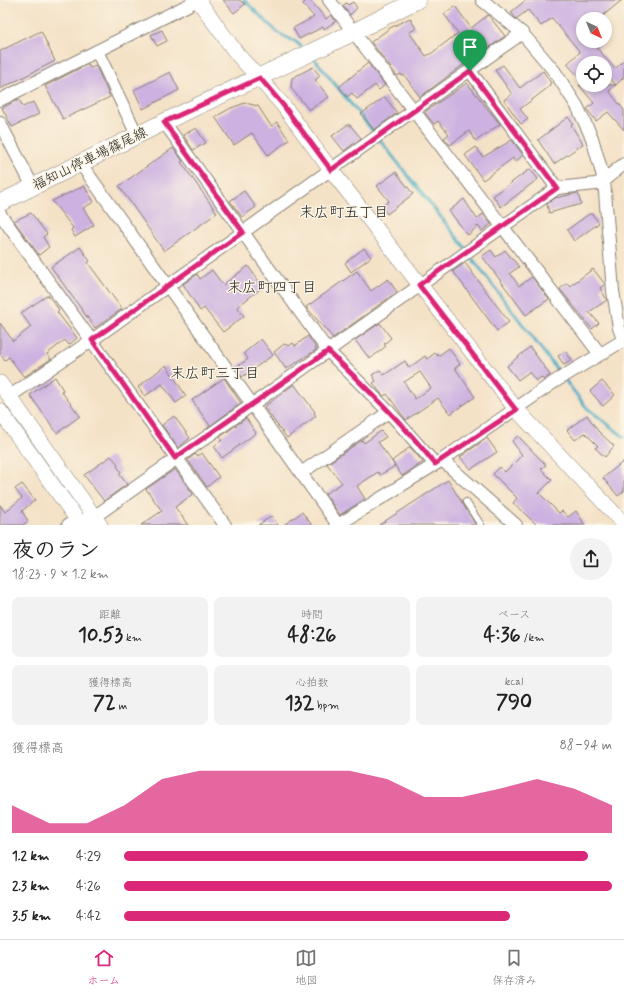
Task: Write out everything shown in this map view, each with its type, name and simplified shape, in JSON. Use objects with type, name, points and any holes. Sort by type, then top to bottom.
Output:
[{"type":"main road","name":"福知山停車場篠尾線","points":[[0,203],[164,122],[260,78],[417,0]]},
{"type":"street","points":[[0,100],[198,0],[237,54],[283,105],[331,170],[516,410],[624,524]]},
{"type":"street","points":[[329,0],[501,227],[600,354]]},
{"type":"street","points":[[81,164],[338,525],[438,462],[516,410],[564,375],[624,341],[613,291],[604,180],[592,138],[577,106],[555,72],[522,34],[482,0]]},
{"type":"street","points":[[10,396],[92,340],[413,110],[522,34]]},
{"type":"street","points":[[96,51],[137,135]]},
{"type":"street","points":[[470,71],[557,188]]},
{"type":"street","points":[[164,122],[328,351],[438,462],[516,525]]},
{"type":"street","points":[[0,124],[33,187]]},
{"type":"street","points":[[0,411],[76,524],[97,521],[175,458],[557,188],[596,184],[604,180],[624,164]]},
{"type":"street","points":[[0,214],[224,525]]},
{"type":"street","points":[[0,383],[97,521]]},
{"type":"street","points":[[301,473],[389,412]]},
{"type":"lane","points":[[466,502],[481,525]]},
{"type":"building","points":[[223,0],[239,0],[245,4],[234,13]]},
{"type":"building","points":[[307,0],[310,0],[326,19],[331,15],[336,21],[324,29],[323,27],[299,39],[293,28],[314,17],[303,4]]},
{"type":"building","points":[[526,0],[622,0],[607,12],[576,12],[576,47],[552,18],[541,26],[528,10],[516,19],[511,12]]},
{"type":"building","points":[[353,2],[357,8],[350,15],[343,6],[346,3],[348,5]]},
{"type":"building","points":[[455,6],[471,28],[488,15],[505,36],[476,57],[475,56],[420,97],[404,75],[402,76],[401,74],[397,76],[371,42],[390,28],[410,18],[416,29],[409,32],[426,56],[458,33],[444,14]]},
{"type":"building","points":[[162,30],[167,41],[157,46],[151,35]]},
{"type":"building","points":[[41,31],[55,61],[0,89],[0,51]]},
{"type":"building","points":[[577,48],[597,48],[604,56],[576,56],[576,74],[567,64],[580,52]]},
{"type":"building","points":[[624,60],[624,77],[616,85],[612,81],[612,66],[615,69]]},
{"type":"building","points":[[368,63],[385,85],[379,90],[375,85],[357,99],[352,93],[347,97],[339,87]]},
{"type":"building","points":[[88,64],[90,68],[96,66],[110,97],[63,119],[45,86]]},
{"type":"building","points":[[503,65],[520,88],[543,71],[551,83],[549,85],[550,86],[520,109],[528,119],[521,124],[504,100],[512,94],[495,70]]},
{"type":"building","points":[[313,67],[320,76],[315,80],[329,97],[309,110],[291,88],[292,78]]},
{"type":"building","points":[[170,72],[179,90],[143,109],[134,90]]},
{"type":"building","points":[[467,83],[500,124],[476,141],[469,131],[450,145],[444,138],[449,134],[438,121],[434,124],[425,113]]},
{"type":"building","points":[[585,92],[610,92],[624,110],[624,130],[608,112],[596,121],[587,109],[594,103]]},
{"type":"building","points":[[385,97],[397,113],[374,130],[361,114]]},
{"type":"building","points":[[19,99],[23,107],[33,102],[39,114],[12,127],[2,108]]},
{"type":"building","points":[[245,103],[258,106],[271,126],[277,122],[289,140],[268,155],[252,133],[234,145],[215,117],[231,108]]},
{"type":"building","points":[[568,117],[573,124],[571,125],[583,144],[554,164],[538,140]]},
{"type":"building","points":[[347,125],[350,125],[361,138],[344,151],[332,136]]},
{"type":"building","points":[[196,128],[206,143],[193,150],[183,135]]},
{"type":"building","points":[[512,140],[523,155],[515,162],[513,158],[483,180],[465,155],[476,147],[483,157]]},
{"type":"building","points":[[173,148],[183,161],[181,162],[217,213],[164,251],[119,186]]},
{"type":"building","points":[[530,169],[538,179],[501,207],[493,196]]},
{"type":"building","points":[[396,172],[413,194],[387,214],[381,207],[389,201],[377,186]]},
{"type":"building","points":[[84,186],[94,202],[83,208],[94,225],[75,237],[71,230],[73,228],[52,201]]},
{"type":"building","points":[[244,191],[256,207],[242,217],[230,201]]},
{"type":"building","points":[[578,193],[581,204],[549,213],[547,204],[555,198]]},
{"type":"building","points":[[464,199],[477,219],[483,214],[491,224],[482,231],[478,226],[468,235],[449,211]]},
{"type":"building","points":[[31,213],[47,234],[43,237],[49,247],[39,255],[14,221]]},
{"type":"building","points":[[589,214],[592,214],[599,223],[574,241],[567,230]]},
{"type":"building","points":[[80,247],[90,261],[88,263],[122,309],[95,328],[51,267]]},
{"type":"building","points":[[364,248],[371,257],[351,272],[345,263]]},
{"type":"building","points":[[491,250],[496,257],[505,250],[519,267],[510,273],[519,286],[532,277],[549,299],[526,315],[482,256]]},
{"type":"building","points":[[465,263],[509,322],[497,331],[453,271]]},
{"type":"building","points":[[248,266],[263,287],[237,307],[244,316],[223,332],[204,308],[200,311],[183,284],[197,274],[200,279],[212,270],[223,285]]},
{"type":"building","points":[[593,269],[605,284],[600,288],[607,300],[589,312],[599,323],[592,329],[560,289],[567,283],[570,286]]},
{"type":"building","points":[[357,271],[371,291],[388,279],[397,292],[333,338],[306,307]]},
{"type":"building","points":[[48,295],[59,310],[57,312],[77,338],[69,345],[65,340],[47,354],[51,359],[24,377],[9,357],[5,360],[0,354],[0,323],[13,341],[31,327],[21,313]]},
{"type":"building","points":[[380,323],[391,338],[384,344],[386,346],[370,359],[355,340]]},
{"type":"building","points":[[308,336],[316,350],[286,369],[274,352],[284,344],[289,346],[293,343],[295,346]]},
{"type":"building","points":[[261,339],[273,355],[242,377],[235,368],[248,359],[244,353]]},
{"type":"building","points":[[530,347],[550,375],[544,380],[541,377],[536,381],[529,372],[518,380],[507,366]]},
{"type":"building","points":[[449,348],[460,364],[455,368],[475,397],[450,414],[438,398],[406,420],[387,394],[384,396],[379,391],[373,383],[376,381],[372,375],[380,370],[384,375],[405,361],[409,368],[425,356],[427,359],[435,353],[438,356]],"holes":[[[420,372],[431,388],[415,399],[404,382]]]},
{"type":"building","points":[[565,351],[572,360],[564,365],[558,356]]},
{"type":"building","points":[[166,365],[186,396],[176,403],[162,384],[145,396],[138,387]]},
{"type":"building","points":[[55,377],[63,390],[61,391],[80,416],[57,433],[30,395]]},
{"type":"building","points":[[224,378],[241,403],[210,426],[192,400]]},
{"type":"building","points":[[602,381],[615,395],[603,406],[590,391]]},
{"type":"building","points":[[294,384],[315,412],[314,413],[316,416],[287,438],[264,407]]},
{"type":"building","points":[[587,415],[598,431],[614,446],[605,457],[595,448],[598,446],[585,433],[575,440],[567,430]]},
{"type":"building","points":[[174,416],[190,438],[178,448],[162,425]]},
{"type":"building","points":[[246,418],[256,433],[222,458],[214,446],[222,440],[220,437]]},
{"type":"building","points":[[381,431],[386,437],[378,442],[395,466],[380,475],[378,472],[357,486],[365,499],[340,515],[325,494],[342,483],[327,464],[362,440],[364,443]]},
{"type":"building","points":[[518,436],[546,465],[541,469],[552,480],[539,493],[559,513],[562,511],[568,517],[576,511],[585,525],[537,525],[513,503],[517,498],[493,474],[500,467],[505,472],[522,455],[512,441]]},
{"type":"building","points":[[487,438],[497,452],[471,469],[460,457]]},
{"type":"building","points":[[410,447],[423,462],[402,476],[392,461]]},
{"type":"building","points":[[202,453],[219,477],[207,487],[188,460],[195,454],[197,456]]},
{"type":"building","points":[[111,456],[118,464],[117,466],[121,472],[119,474],[127,484],[104,501],[84,475]]},
{"type":"building","points":[[624,461],[624,491],[618,496],[603,478]]},
{"type":"building","points":[[175,469],[193,494],[175,507],[188,525],[141,525],[162,511],[146,489]]},
{"type":"building","points":[[448,480],[476,525],[379,525]]},
{"type":"building","points":[[22,484],[35,500],[22,511],[28,521],[23,525],[0,525],[0,505],[5,512],[22,498],[15,489]]},
{"type":"building","points":[[302,512],[312,525],[284,525]]},
{"type":"building","points":[[272,516],[278,525],[258,525]]},
{"type":"waterway","points":[[244,0],[278,33],[296,42],[304,49]]},
{"type":"waterway","points":[[313,57],[376,135]]},
{"type":"waterway","points":[[379,139],[466,249]]},
{"type":"waterway","points":[[469,254],[561,375]]},
{"type":"waterway","points":[[565,380],[587,408],[624,437]]},
{"type":"district","name":"末広町五丁目","points":[[344,213]]},
{"type":"district","name":"末広町四丁目","points":[[272,288]]},
{"type":"district","name":"末広町三丁目","points":[[215,374]]},
{"type":"route","points":[[470,71],[557,188],[419,285],[516,410],[435,464],[416,440],[328,351],[175,458],[92,340],[243,232],[164,122],[260,78],[283,105],[331,170],[413,110],[470,71]]}]
